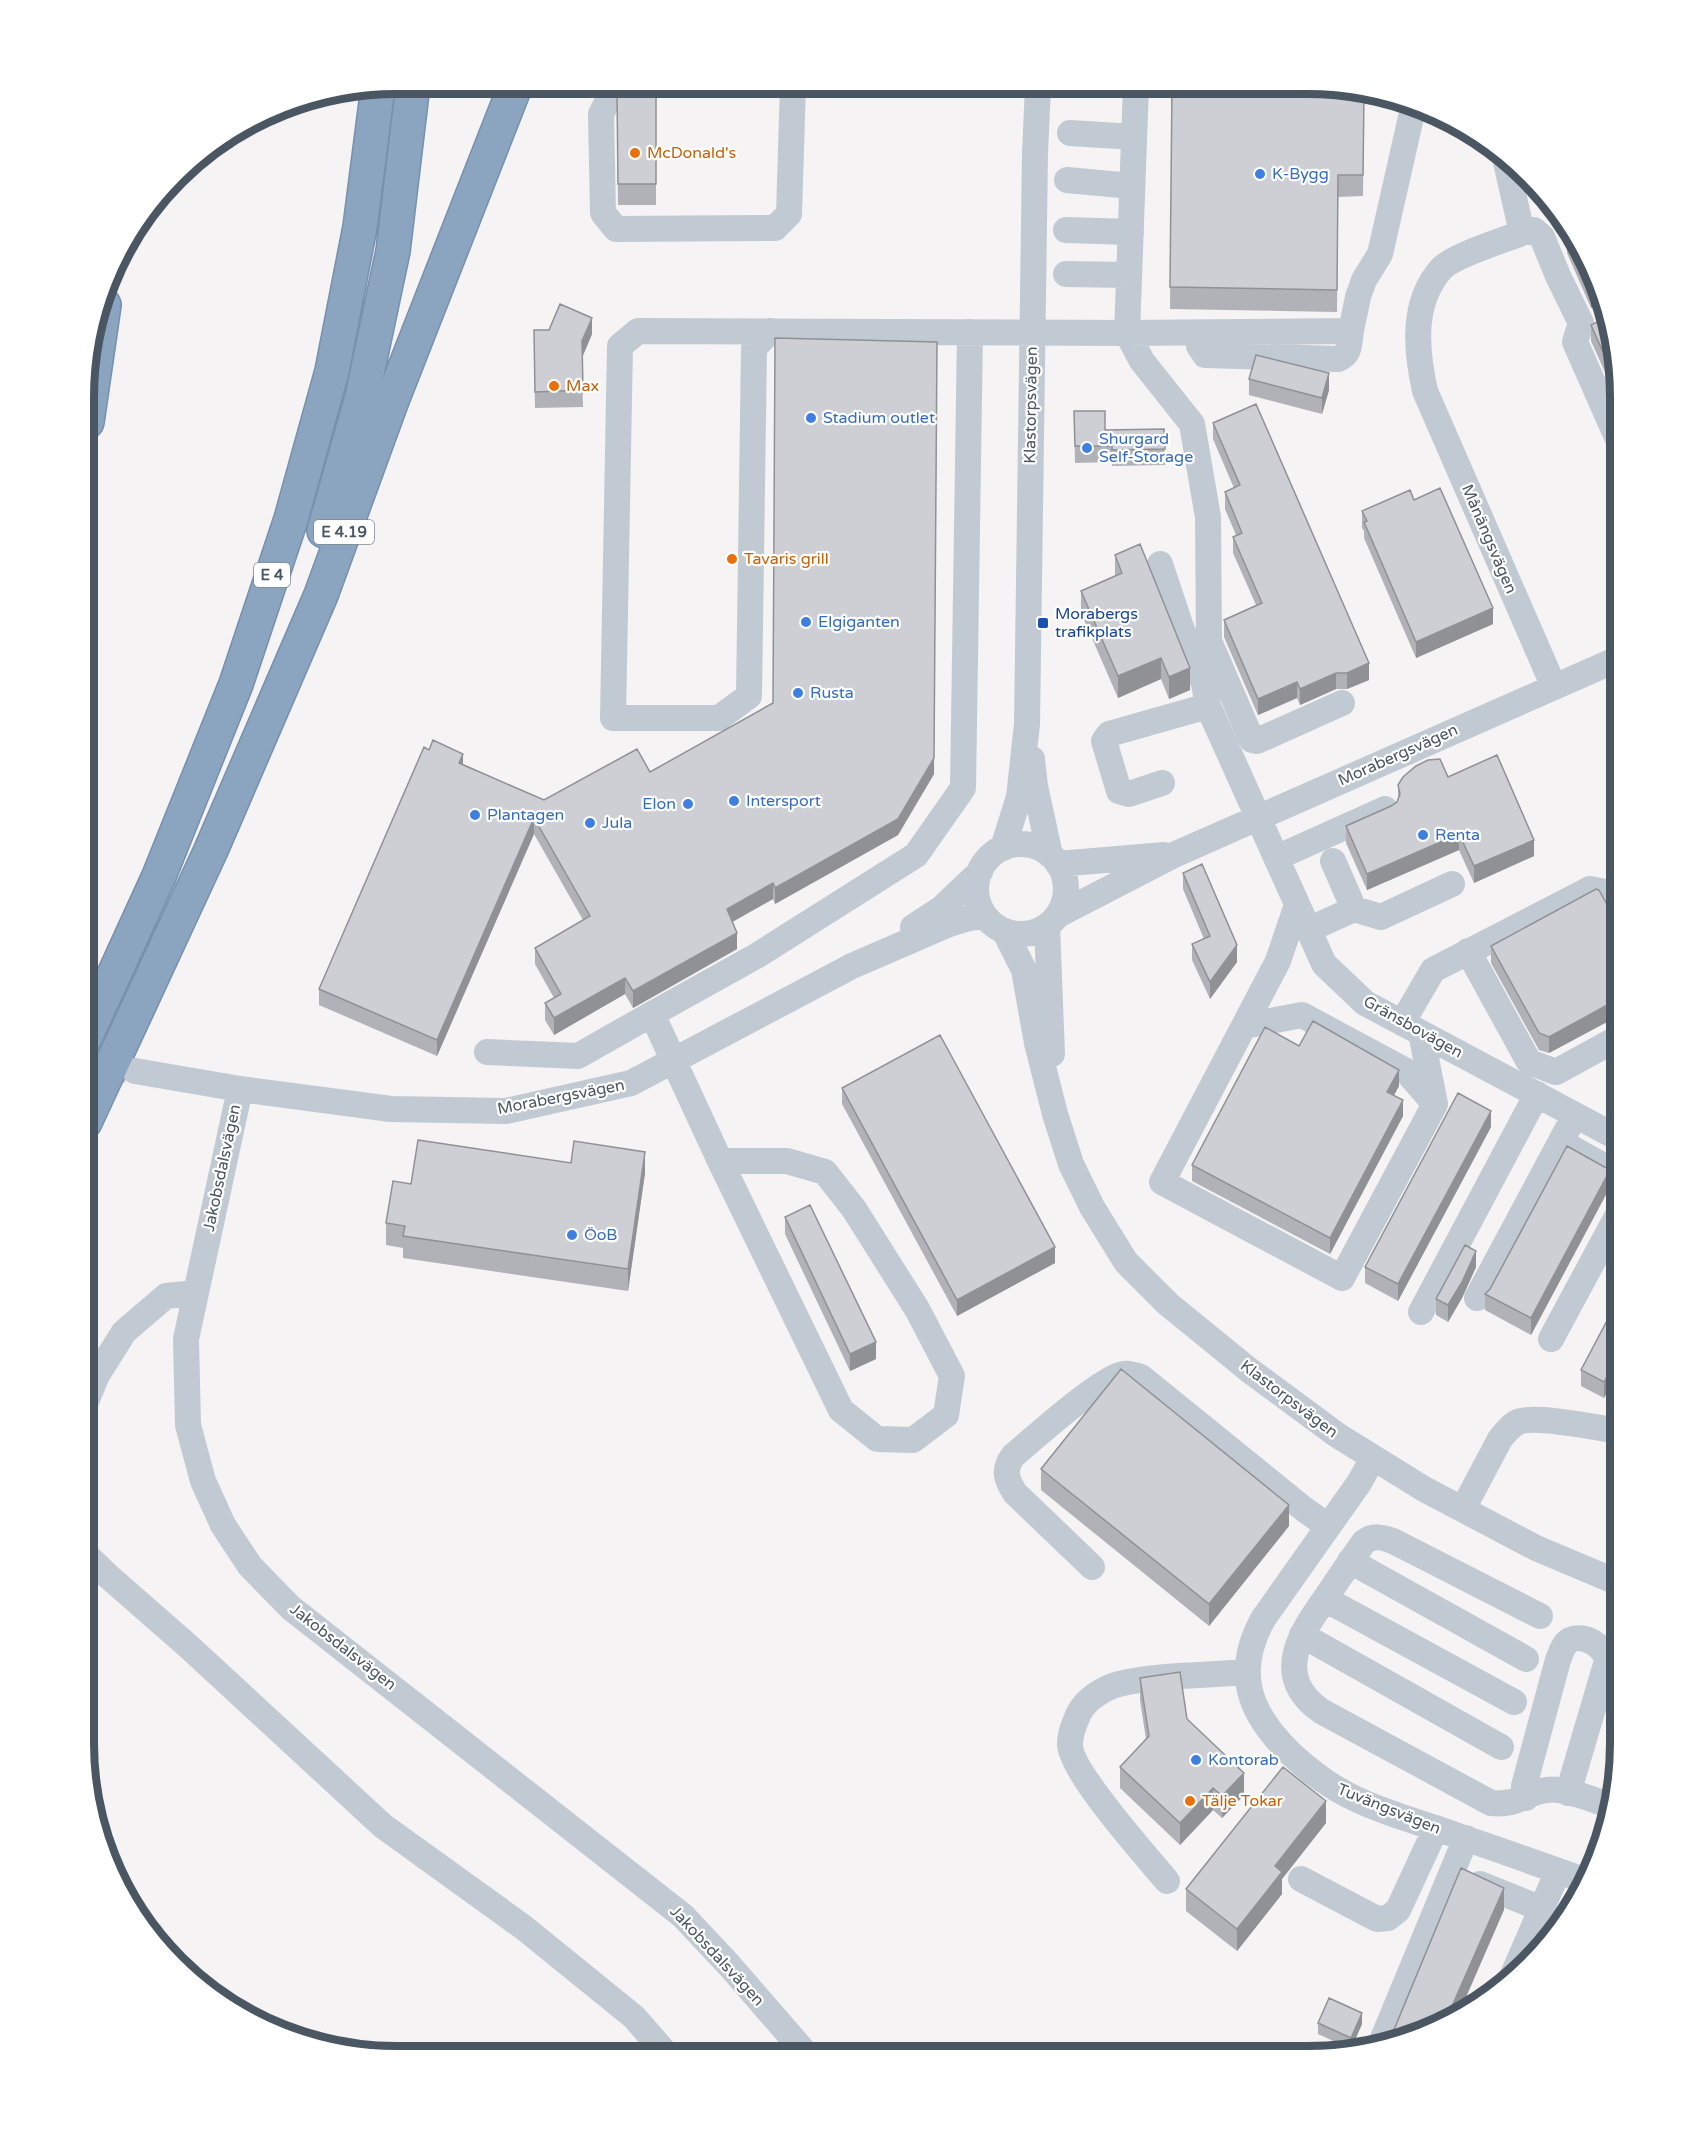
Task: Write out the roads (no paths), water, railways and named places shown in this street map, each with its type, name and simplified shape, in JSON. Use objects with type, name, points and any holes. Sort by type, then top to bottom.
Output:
[{"type":"highway","name":"E 4","points":[[94,1103],[211,850],[297,615],[322,539],[362,397],[393,251],[412,94]]},
{"type":"highway","name":"E 4.19","points":[[211,850],[321,595],[400,382],[512,94]]},
{"type":"highway","name":"E 4","points":[[94,1018],[159,876],[236,684],[291,519],[334,360],[360,228],[377,95]]},
{"type":"street","points":[[611,94],[601,114],[603,213],[616,229],[775,228],[789,214],[793,94]]},
{"type":"street","name":"Klastorpsvägen","points":[[1003,848],[1019,797],[1028,724],[1032,332],[1038,94]]},
{"type":"street","points":[[1136,94],[1127,333],[1142,361],[1192,424],[1208,517],[1209,641],[1252,740],[1257,741],[1342,703]]},
{"type":"street","points":[[770,331],[754,348],[748,696],[719,718],[613,718],[620,346],[638,331],[770,331],[1199,333],[1351,331],[1364,280],[1380,254],[1412,114]]},
{"type":"street","points":[[1070,133],[1134,136]]},
{"type":"street","points":[[1508,172],[1522,233],[1534,230],[1542,237],[1581,323],[1575,342],[1610,421]]},
{"type":"street","points":[[1067,180],[1132,186]]},
{"type":"street","points":[[1066,230],[1131,232]]},
{"type":"street","name":"Månängsvägen","points":[[1522,233],[1470,253],[1443,267],[1429,288],[1418,323],[1418,361],[1425,391],[1554,687]]},
{"type":"street","points":[[1066,274],[1129,275]]},
{"type":"street","points":[[487,1052],[578,1056],[758,955],[916,855],[963,788],[970,332]]},
{"type":"street","name":"Gränsbovägen","points":[[1160,564],[1203,684],[1208,706],[1324,964],[1365,1003],[1610,1133]]},
{"type":"street","name":"Morabergsvägen","points":[[1052,920],[1176,854],[1610,662]]},
{"type":"street","points":[[1162,783],[1129,794],[1119,791],[1104,741],[1109,734],[1208,706]]},
{"type":"street","name":"Klastorpsvägen","points":[[1028,724],[1035,786],[1054,860]]},
{"type":"street","points":[[1276,858],[1385,809]]},
{"type":"street","points":[[1028,845],[1040,849],[1054,860],[1066,886],[1064,901],[1052,920],[1034,933],[1018,934],[1005,932],[985,916],[977,897],[977,880],[989,858],[1003,848],[1028,845]]},
{"type":"street","name":"Morabergsvägen","points":[[1054,860],[1176,854]]},
{"type":"street","points":[[1333,861],[1354,909]]},
{"type":"street","name":"Morabergsvägen","points":[[852,966],[942,908],[980,872]]},
{"type":"street","points":[[1308,930],[1354,909],[1381,917],[1452,884]]},
{"type":"street","points":[[1297,905],[1278,961],[1162,1182],[1342,1278],[1435,1104],[1411,1028],[1433,970],[1590,889],[1610,893]]},
{"type":"street","name":"Morabergsvägen","points":[[135,1071],[240,1089],[391,1109],[506,1111],[631,1083],[852,966],[949,924],[985,916]]},
{"type":"street","name":"Klastorpsvägen","points":[[1052,920],[1055,1114]]},
{"type":"street","name":"Klastorpsvägen","points":[[1005,932],[1024,970],[1036,1043],[1055,1114],[1076,1175],[1092,1207],[1126,1262],[1168,1304],[1249,1370],[1372,1458],[1536,1548],[1610,1579]]},
{"type":"street","points":[[1468,951],[1529,1062],[1556,1072],[1610,1042]]},
{"type":"street","points":[[652,1014],[720,1161],[841,1410],[877,1439],[913,1440],[946,1415],[952,1376],[911,1299],[854,1209],[825,1172],[787,1161],[720,1161]]},
{"type":"street","points":[[1244,1026],[1302,1015],[1406,1071],[1435,1104]]},
{"type":"street","name":"Jakobsdalsvägen","points":[[240,1089],[186,1339],[188,1425],[195,1456],[223,1525],[250,1566],[291,1608],[683,1916],[799,2046]]},
{"type":"street","points":[[1421,1312],[1537,1095]]},
{"type":"street","points":[[1477,1298],[1575,1115]]},
{"type":"street","points":[[1561,1142],[1610,1169]]},
{"type":"street","points":[[1551,1340],[1610,1230]]},
{"type":"street","points":[[94,1382],[124,1332],[166,1296],[195,1293]]},
{"type":"street","points":[[1092,1567],[1015,1493],[1006,1477],[1007,1463],[1100,1385],[1122,1374],[1134,1374],[1141,1377],[1305,1510],[1328,1526]]},
{"type":"street","points":[[1463,1509],[1500,1439],[1520,1421],[1535,1420],[1610,1430]]},
{"type":"street","name":"Tuvängsvägen","points":[[1372,1458],[1359,1483],[1263,1618],[1255,1634],[1246,1672],[1256,1711],[1268,1729],[1305,1767],[1337,1790],[1376,1807],[1578,1878]]},
{"type":"street","points":[[1540,1616],[1393,1541],[1378,1536],[1364,1542],[1305,1627],[1295,1654],[1296,1682],[1301,1693],[1321,1711],[1491,1803],[1503,1804],[1549,1789],[1604,1804]]},
{"type":"street","points":[[1350,1562],[1526,1659]]},
{"type":"street","points":[[94,1563],[188,1646],[382,1826],[523,1927],[634,2017],[659,2046]]},
{"type":"street","points":[[1325,1599],[1514,1702]]},
{"type":"street","points":[[1302,1635],[1501,1747]]},
{"type":"street","points":[[1526,1798],[1524,1786],[1558,1660],[1563,1646],[1577,1638],[1603,1648],[1607,1661],[1568,1793]]},
{"type":"street","points":[[1167,1881],[1089,1785],[1077,1766],[1070,1745],[1074,1726],[1083,1706],[1099,1693],[1116,1684],[1163,1677],[1246,1672]]},
{"type":"street","points":[[1301,1879],[1377,1919],[1388,1918],[1398,1910],[1436,1828]]},
{"type":"street","points":[[1384,2036],[1466,1838]]},
{"type":"street","points":[[1520,1959],[1558,1871]]},
{"type":"street","points":[[1480,1884],[1542,1909]]},
{"type":"tunnel","points":[[94,1065],[127,1070]]},
{"type":"place","name":"McDonald's","points":[[635,153]]},
{"type":"place","name":"K-Bygg","points":[[1260,174]]},
{"type":"place","name":"Max","points":[[554,386]]},
{"type":"place","name":"Stadium outlet","points":[[811,418]]},
{"type":"place","name":"Shurgard Self-Storage","points":[[1087,448]]},
{"type":"place","name":"Tavaris grill","points":[[732,559]]},
{"type":"place","name":"Elgiganten","points":[[806,622]]},
{"type":"place","name":"Morabergs trafikplats","points":[[1043,623]]},
{"type":"place","name":"Rusta","points":[[798,693]]},
{"type":"place","name":"Intersport","points":[[734,801]]},
{"type":"place","name":"Elon","points":[[688,804]]},
{"type":"place","name":"Plantagen","points":[[475,815]]},
{"type":"place","name":"Jula","points":[[590,823]]},
{"type":"place","name":"Renta","points":[[1423,835]]},
{"type":"place","name":"ÖoB","points":[[572,1235]]},
{"type":"place","name":"Kontorab","points":[[1196,1760]]},
{"type":"place","name":"Tälje Tokar","points":[[1190,1801]]}]
